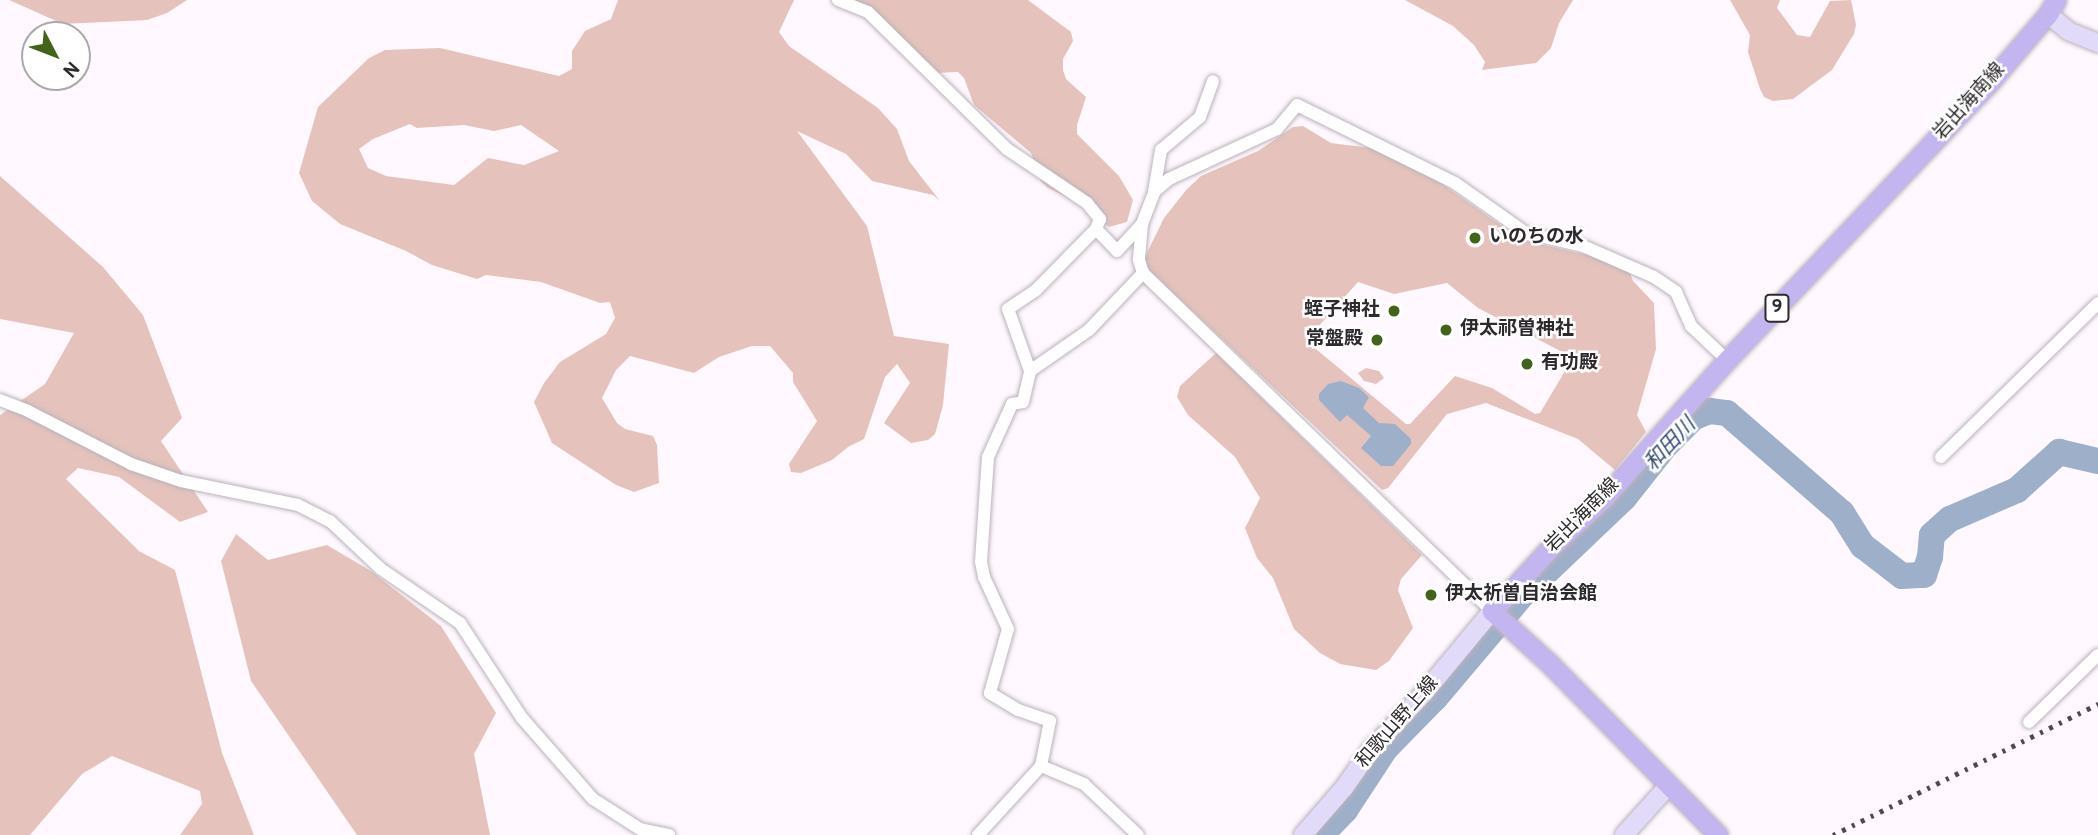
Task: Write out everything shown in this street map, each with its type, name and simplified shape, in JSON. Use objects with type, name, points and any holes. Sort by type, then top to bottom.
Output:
[{"type":"main road","points":[[2052,7],[2068,31],[2098,43]]},
{"type":"main road","name":"岩出海南線","points":[[1499,617],[1551,547],[1604,498],[1727,360],[1989,83],[2052,7]]},
{"type":"main road","points":[[1499,617],[1718,835]]},
{"type":"main road","name":"和歌山野上線","points":[[1303,835],[1344,788],[1370,751],[1499,617]]},
{"type":"main road","points":[[1624,835],[1668,785]]},
{"type":"street","points":[[838,0],[868,12],[1007,149],[1087,203],[1100,219],[1096,229],[1036,290],[1008,309],[1030,371],[1023,402],[1012,404],[988,457],[981,562],[984,576],[1008,629],[990,694],[1018,710],[1050,721],[1041,766],[978,835]]},
{"type":"street","points":[[1213,80],[1199,117],[1161,150],[1153,192],[1142,223],[1139,260],[1143,273],[1499,617]]},
{"type":"street","points":[[1153,192],[1169,179],[1277,129],[1297,105],[1455,183],[1517,229],[1583,246],[1654,277],[1676,292],[1691,326],[1727,360]]},
{"type":"street","points":[[1096,229],[1117,251],[1142,223]]},
{"type":"street","points":[[1030,371],[1088,330],[1143,273]]},
{"type":"street","points":[[1941,457],[2098,303]]},
{"type":"street","points":[[0,400],[28,411],[131,464],[181,481],[298,505],[330,521],[381,569],[460,623],[522,718],[593,799],[640,828],[668,835]]},
{"type":"street","points":[[2029,722],[2098,654]]},
{"type":"street","points":[[1041,766],[1084,784],[1138,835]]},
{"type":"shaded area","points":[[9,0],[187,0],[167,13],[147,20],[56,21]]},
{"type":"shaded area","points":[[618,0],[794,0],[779,32],[789,46],[878,108],[897,129],[909,161],[940,201],[933,195],[872,181],[846,154],[797,131],[867,226],[894,336],[949,344],[943,405],[935,434],[928,440],[911,443],[884,423],[910,383],[897,364],[885,377],[864,439],[832,460],[801,473],[791,472],[789,464],[817,421],[793,382],[793,373],[770,346],[752,346],[719,357],[694,373],[630,356],[616,370],[602,398],[617,423],[625,429],[653,436],[657,445],[659,483],[634,492],[616,485],[552,443],[534,402],[560,362],[606,334],[615,318],[610,302],[600,303],[541,282],[486,275],[477,279],[432,265],[406,251],[340,224],[312,201],[299,173],[318,107],[369,58],[385,50],[440,48],[559,76],[572,69],[572,51],[585,31],[611,19]],"holes":[[[410,124],[417,128],[464,125],[494,131],[521,125],[559,151],[524,165],[488,158],[454,185],[386,176],[368,168],[359,149],[373,139]]]},
{"type":"shaded area","points":[[842,0],[1028,0],[1071,32],[1073,41],[1063,59],[1063,70],[1066,79],[1086,97],[1077,125],[1077,134],[1119,176],[1133,200],[1127,222],[1109,227],[1080,203],[1048,188],[1041,181],[1031,153],[974,105],[964,78],[958,72],[936,73]]},
{"type":"shaded area","points":[[1405,0],[1573,0],[1559,23],[1551,48],[1536,63],[1482,70],[1485,62],[1474,45],[1453,26]]},
{"type":"shaded area","points":[[1730,0],[1780,0],[1777,8],[1797,35],[1810,37],[1830,1],[1851,0],[1856,25],[1854,34],[1832,70],[1793,99],[1773,101],[1764,97],[1760,89],[1748,52],[1750,35]]},
{"type":"shaded area","points":[[1303,126],[1331,143],[1371,148],[1435,179],[1522,240],[1591,256],[1630,273],[1633,281],[1654,303],[1656,349],[1637,415],[1646,432],[1615,470],[1578,439],[1486,403],[1447,414],[1388,488],[1382,490],[1149,270],[1144,259],[1164,218],[1187,189],[1201,176],[1258,151],[1293,127]],"holes":[[[1358,282],[1394,294],[1447,283],[1478,308],[1568,355],[1571,361],[1540,413],[1535,414],[1492,388],[1455,376],[1410,424],[1406,424],[1310,344],[1309,337]]]},
{"type":"shaded area","points":[[0,176],[103,267],[143,315],[182,418],[161,441],[208,512],[180,522],[119,477],[78,468],[66,479],[139,551],[175,570],[222,753],[254,835],[180,835],[202,804],[200,791],[112,756],[82,774],[30,835],[0,835],[0,415],[45,384],[74,333],[0,319]]},
{"type":"shaded area","points":[[1216,353],[1422,555],[1401,579],[1398,590],[1413,628],[1389,661],[1376,670],[1340,664],[1320,653],[1294,629],[1273,578],[1257,558],[1245,528],[1260,498],[1235,457],[1188,415],[1177,397],[1180,386]]},
{"type":"shaded area","points":[[1366,368],[1379,371],[1384,378],[1376,384],[1364,381],[1358,373]]},
{"type":"shaded area","points":[[236,534],[268,560],[327,545],[371,571],[441,626],[496,713],[474,754],[490,835],[357,835],[251,681],[221,561]]},
{"type":"water","points":[[1341,381],[1359,388],[1369,397],[1363,408],[1379,423],[1395,424],[1411,439],[1411,444],[1393,466],[1381,466],[1361,448],[1371,436],[1347,415],[1340,422],[1319,400],[1319,394],[1328,384]]},
{"type":"waterway","name":"和田川","points":[[1321,835],[1345,810],[1385,749],[1435,698],[1522,595],[1624,498],[1665,446],[1694,417],[1710,411],[1727,413],[1842,513],[1863,546],[1902,576],[1924,575],[1930,557],[1932,535],[1950,519],[2017,490],[2059,452],[2098,461]]},
{"type":"railway","points":[[1833,835],[2098,704]]},
{"type":"place","name":"いのちの水","points":[[1475,238]]},
{"type":"place","name":"蛭子神社","points":[[1394,311]]},
{"type":"place","name":"伊太祁曽神社","points":[[1446,330]]},
{"type":"place","name":"常盤殿","points":[[1377,340]]},
{"type":"place","name":"有功殿","points":[[1527,364]]},
{"type":"place","name":"伊太祈曽自治会館","points":[[1431,595]]}]
